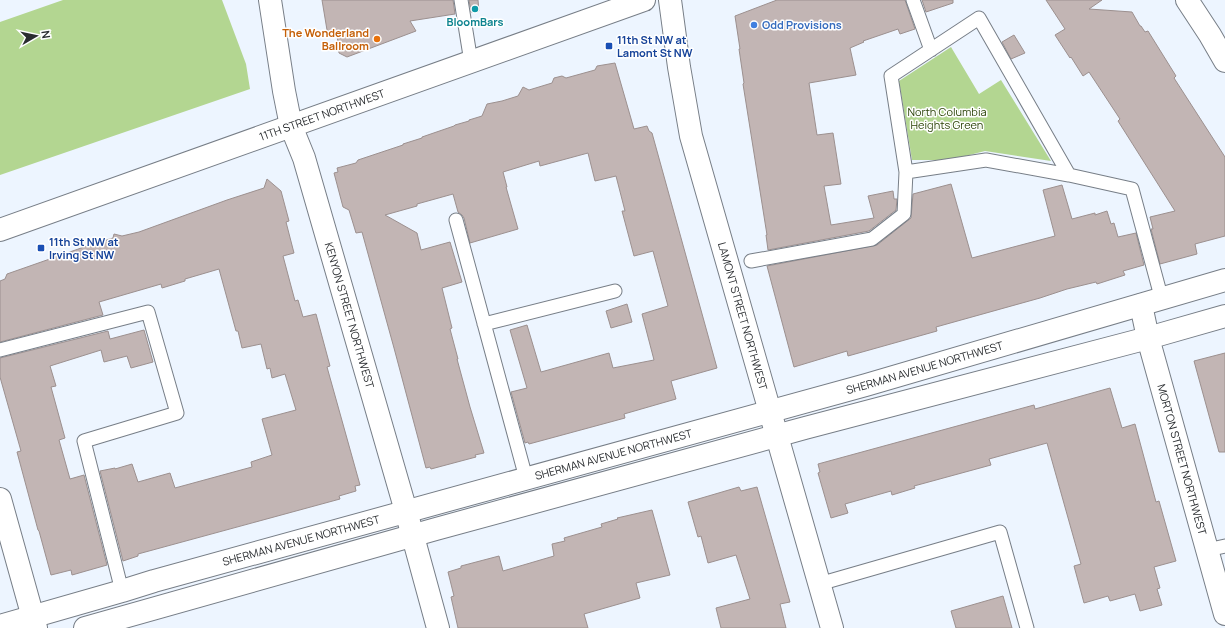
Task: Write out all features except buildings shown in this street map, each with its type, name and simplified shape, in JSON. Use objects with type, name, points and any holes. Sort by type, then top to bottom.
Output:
[{"type":"main road","name":"KENYON STREET NORTHWEST","points":[[270,0],[291,126],[304,158],[406,511],[438,628]]},
{"type":"main road","name":"11TH STREET NORTHWEST","points":[[0,230],[644,0]]},
{"type":"main road","name":"LAMONT STREET NORTHWEST","points":[[670,0],[679,67],[691,136],[832,628]]},
{"type":"main road","points":[[1187,0],[1217,39],[1225,62]]},
{"type":"main road","name":"SHERMAN AVENUE NORTHWEST","points":[[0,626],[34,622],[154,581],[866,385],[1162,300],[1225,280]]},
{"type":"main road","name":"MORTON STREET NORTHWEST","points":[[1141,305],[1148,338],[1216,548],[1225,614]]},
{"type":"main road","points":[[85,628],[812,426],[1148,338],[1225,316]]},
{"type":"main road","points":[[1,506],[34,622]]},
{"type":"lane","points":[[461,0],[470,62]]},
{"type":"lane","points":[[913,0],[931,50]]},
{"type":"lane","points":[[751,260],[872,239],[904,214],[906,172],[890,76],[979,18],[1069,175]]},
{"type":"lane","points":[[906,172],[986,160],[1069,175],[1132,189],[1162,300]]},
{"type":"lane","points":[[456,220],[526,478]]},
{"type":"lane","points":[[484,324],[615,291]]},
{"type":"lane","points":[[0,350],[148,312],[177,413],[84,440],[122,591]]},
{"type":"lane","points":[[819,584],[1000,532],[1027,628]]},
{"type":"green space","points":[[63,0],[222,0],[246,64],[250,89],[0,175],[0,22]]},
{"type":"green space","name":"North Columbia Heights Green","points":[[951,47],[979,94],[1001,80],[1051,161],[985,151],[950,160],[912,160],[899,81]]},
{"type":"place","name":"BloomBars","points":[[475,9]]},
{"type":"place","name":"Odd Provisions","points":[[754,25]]},
{"type":"place","name":"The Wonderland Ballroom","points":[[377,39]]},
{"type":"place","name":"11th St NW at Lamont St NW","points":[[609,46]]},
{"type":"place","name":"11th St NW at Irving St NW","points":[[41,248]]}]
